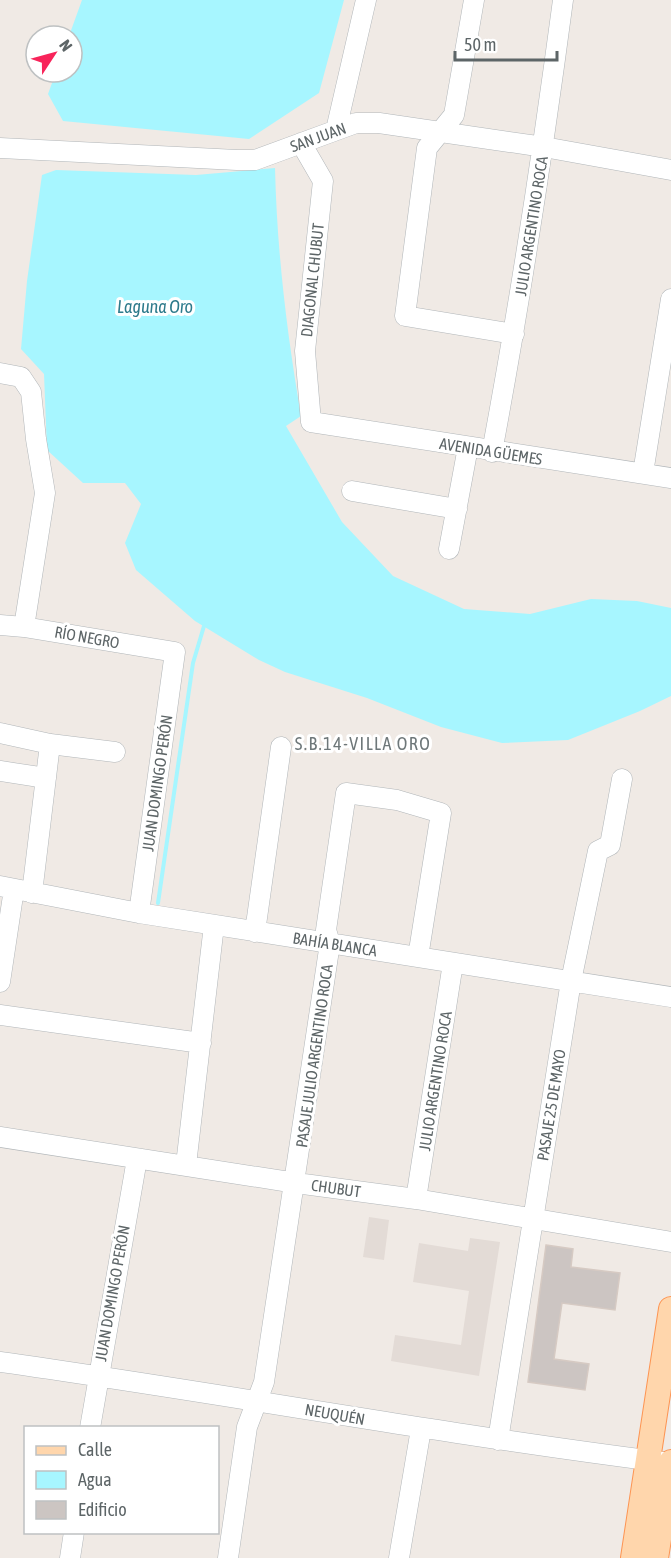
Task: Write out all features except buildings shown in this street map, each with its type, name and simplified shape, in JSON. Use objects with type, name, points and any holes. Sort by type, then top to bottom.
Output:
[{"type":"main road","points":[[656,1558],[665,1462],[671,1310]]},
{"type":"main road","points":[[633,1558],[665,1462]]},
{"type":"street","points":[[336,130],[366,0]]},
{"type":"street","points":[[474,0],[454,115],[427,148],[405,316],[514,334]]},
{"type":"street","name":"JULIO ARGENTINO ROCA","points":[[492,452],[514,334],[544,147],[563,0]]},
{"type":"street","name":"SAN JUAN","points":[[0,148],[255,160],[356,123],[379,123],[544,147],[671,170]]},
{"type":"street","name":"DIAGONAL CHUBUT","points":[[301,143],[323,181],[304,351],[311,422]]},
{"type":"street","points":[[643,473],[671,300]]},
{"type":"street","points":[[0,374],[21,377],[31,392],[45,493],[24,627]]},
{"type":"street","name":"AVENIDA GÜEMES","points":[[311,422],[492,452],[671,478]]},
{"type":"street","points":[[449,549],[468,447]]},
{"type":"street","points":[[352,491],[457,509]]},
{"type":"street","name":"RÍO NEGRO","points":[[0,625],[175,652]]},
{"type":"street","name":"JUAN DOMINGO PERÓN","points":[[140,913],[175,652]]},
{"type":"street","points":[[0,733],[50,744],[115,752]]},
{"type":"street","points":[[0,982],[15,890],[46,778],[50,744]]},
{"type":"street","points":[[255,932],[281,747]]},
{"type":"street","points":[[0,771],[46,778]]},
{"type":"street","name":"PASAJE 25 DE MAYO","points":[[498,1440],[571,981],[598,851],[610,845],[622,779]]},
{"type":"street","name":"PASAJE JULIO ARGENTINO ROCA","points":[[228,1558],[247,1427],[264,1382],[296,1183],[330,943],[326,930],[346,793],[397,800],[441,813],[418,957]]},
{"type":"street","name":"BAHÍA BLANCA","points":[[15,890],[255,932],[671,997]]},
{"type":"street","points":[[186,1165],[214,925]]},
{"type":"street","name":"JULIO ARGENTINO ROCA","points":[[416,1199],[453,963]]},
{"type":"street","points":[[0,1015],[201,1043]]},
{"type":"street","name":"CHUBUT","points":[[0,1137],[296,1183],[416,1199],[671,1242]]},
{"type":"street","name":"JUAN DOMINGO PERÓN","points":[[90,1426],[97,1376],[137,1159]]},
{"type":"street","name":"NEUQUÉN","points":[[0,1362],[421,1429],[665,1462]]},
{"type":"street","points":[[399,1558],[421,1429]]},
{"type":"street","points":[[70,1558],[74,1534]]},
{"type":"shaded area","points":[[369,1217],[389,1220],[384,1260],[363,1257]]},
{"type":"shaded area","points":[[470,1238],[500,1242],[479,1376],[391,1361],[395,1335],[461,1345],[469,1291],[413,1282],[419,1243],[468,1251]]},
{"type":"water","points":[[82,0],[344,0],[319,93],[249,139],[63,121],[48,94],[52,84],[84,84],[84,24],[73,24]]},
{"type":"water","name":"Laguna Oro","points":[[275,168],[284,293],[301,416],[286,426],[342,522],[393,576],[464,609],[530,614],[591,599],[637,601],[671,608],[671,696],[568,740],[502,743],[441,727],[367,698],[285,672],[259,660],[195,621],[136,570],[125,543],[141,504],[125,483],[83,483],[47,450],[44,374],[21,349],[27,281],[42,175],[56,170],[196,175]]},
{"type":"waterway","points":[[158,903],[193,663],[204,626]]},
{"type":"district","name":"S.B.14-VILLA ORO","points":[[363,744]]}]
